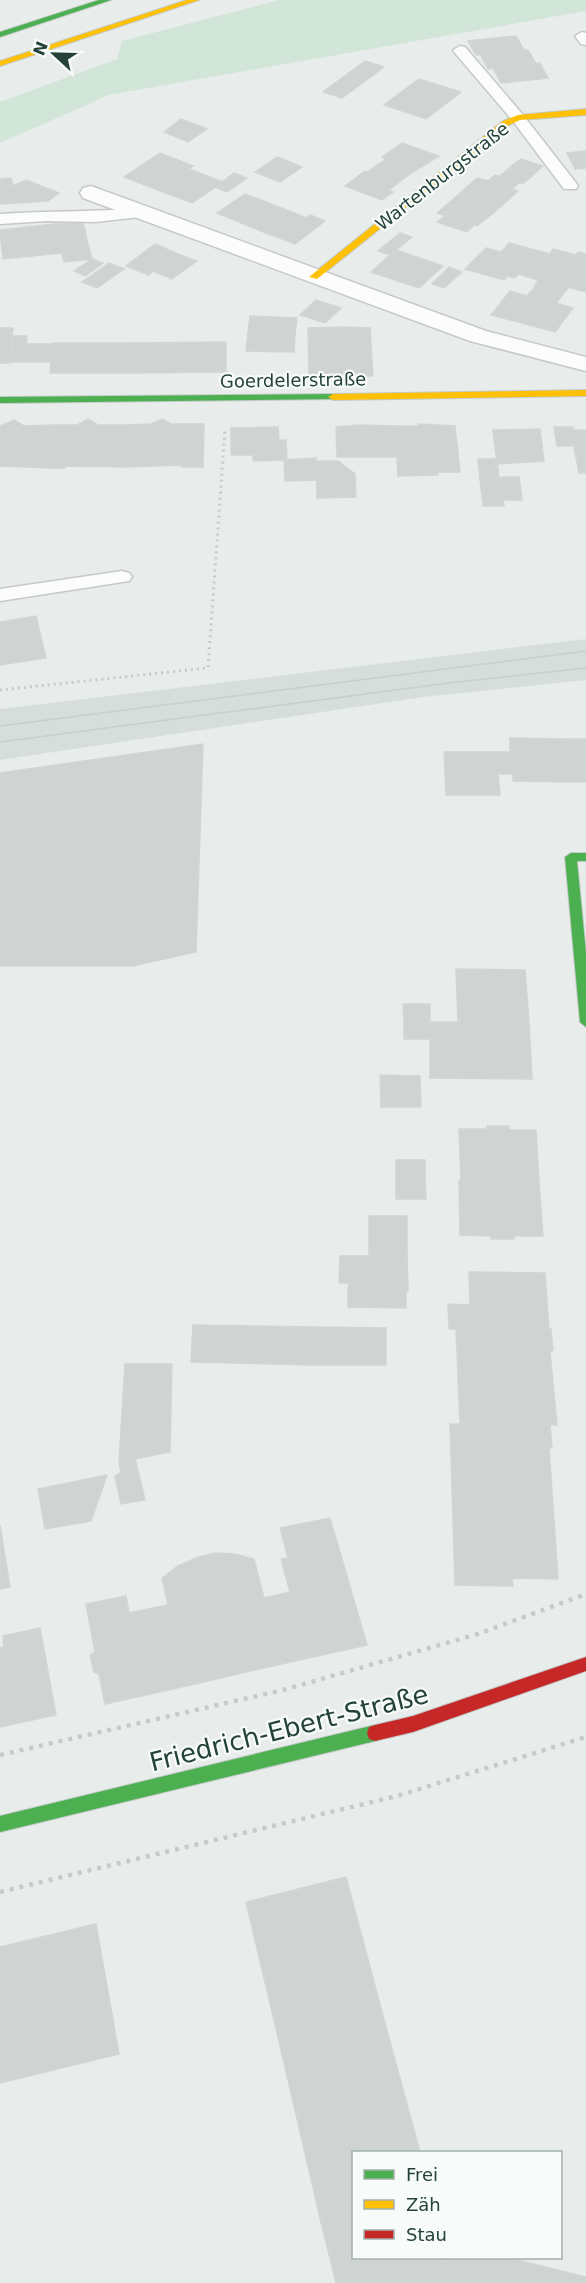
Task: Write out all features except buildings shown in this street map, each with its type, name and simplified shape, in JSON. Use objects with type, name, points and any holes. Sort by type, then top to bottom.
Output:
[{"type":"main road","points":[[0,35],[107,0]]},
{"type":"main road","points":[[0,64],[195,0]]},
{"type":"main road","name":"Wartenburgstraße","points":[[314,277],[497,131],[518,118],[586,112]]},
{"type":"main road","name":"Goerdelerstraße","points":[[0,400],[586,393]]},
{"type":"main road","points":[[586,857],[571,857],[586,1022]]},
{"type":"main road","name":"Friedrich-Ebert-Straße","points":[[0,1824],[413,1724],[586,1664]]},
{"type":"street","points":[[91,193],[478,336],[586,364]]},
{"type":"lane","points":[[460,50],[518,118],[570,186]]},
{"type":"lane","points":[[0,219],[46,216],[95,217],[143,213]]},
{"type":"lane","points":[[0,595],[122,577]]},
{"type":"path","points":[[0,690],[208,668],[227,399]]},
{"type":"path","points":[[0,1755],[283,1690],[478,1634],[586,1594]]},
{"type":"path","points":[[0,1892],[397,1796],[586,1737]]},
{"type":"shaded area","points":[[586,639],[586,680],[423,697],[0,760],[0,709]]},
{"type":"green space","points":[[279,0],[586,0],[586,11],[109,95],[0,143],[0,102],[117,59],[122,41]]},
{"type":"tram line","points":[[0,726],[586,651]]},
{"type":"tram line","points":[[0,742],[449,683],[586,668]]},
{"type":"traffic: fast","points":[[0,35],[107,0]]},
{"type":"traffic: fast","points":[[0,400],[333,397]]},
{"type":"traffic: fast","points":[[586,857],[571,857],[586,1022]]},
{"type":"traffic: fast","points":[[0,1824],[375,1733]]},
{"type":"traffic: slow","points":[[0,64],[195,0]]},
{"type":"traffic: slow","points":[[314,277],[506,123],[518,118],[586,112]]},
{"type":"traffic: slow","points":[[333,397],[586,393]]},
{"type":"traffic: jam","points":[[375,1733],[413,1724],[586,1664]]}]
